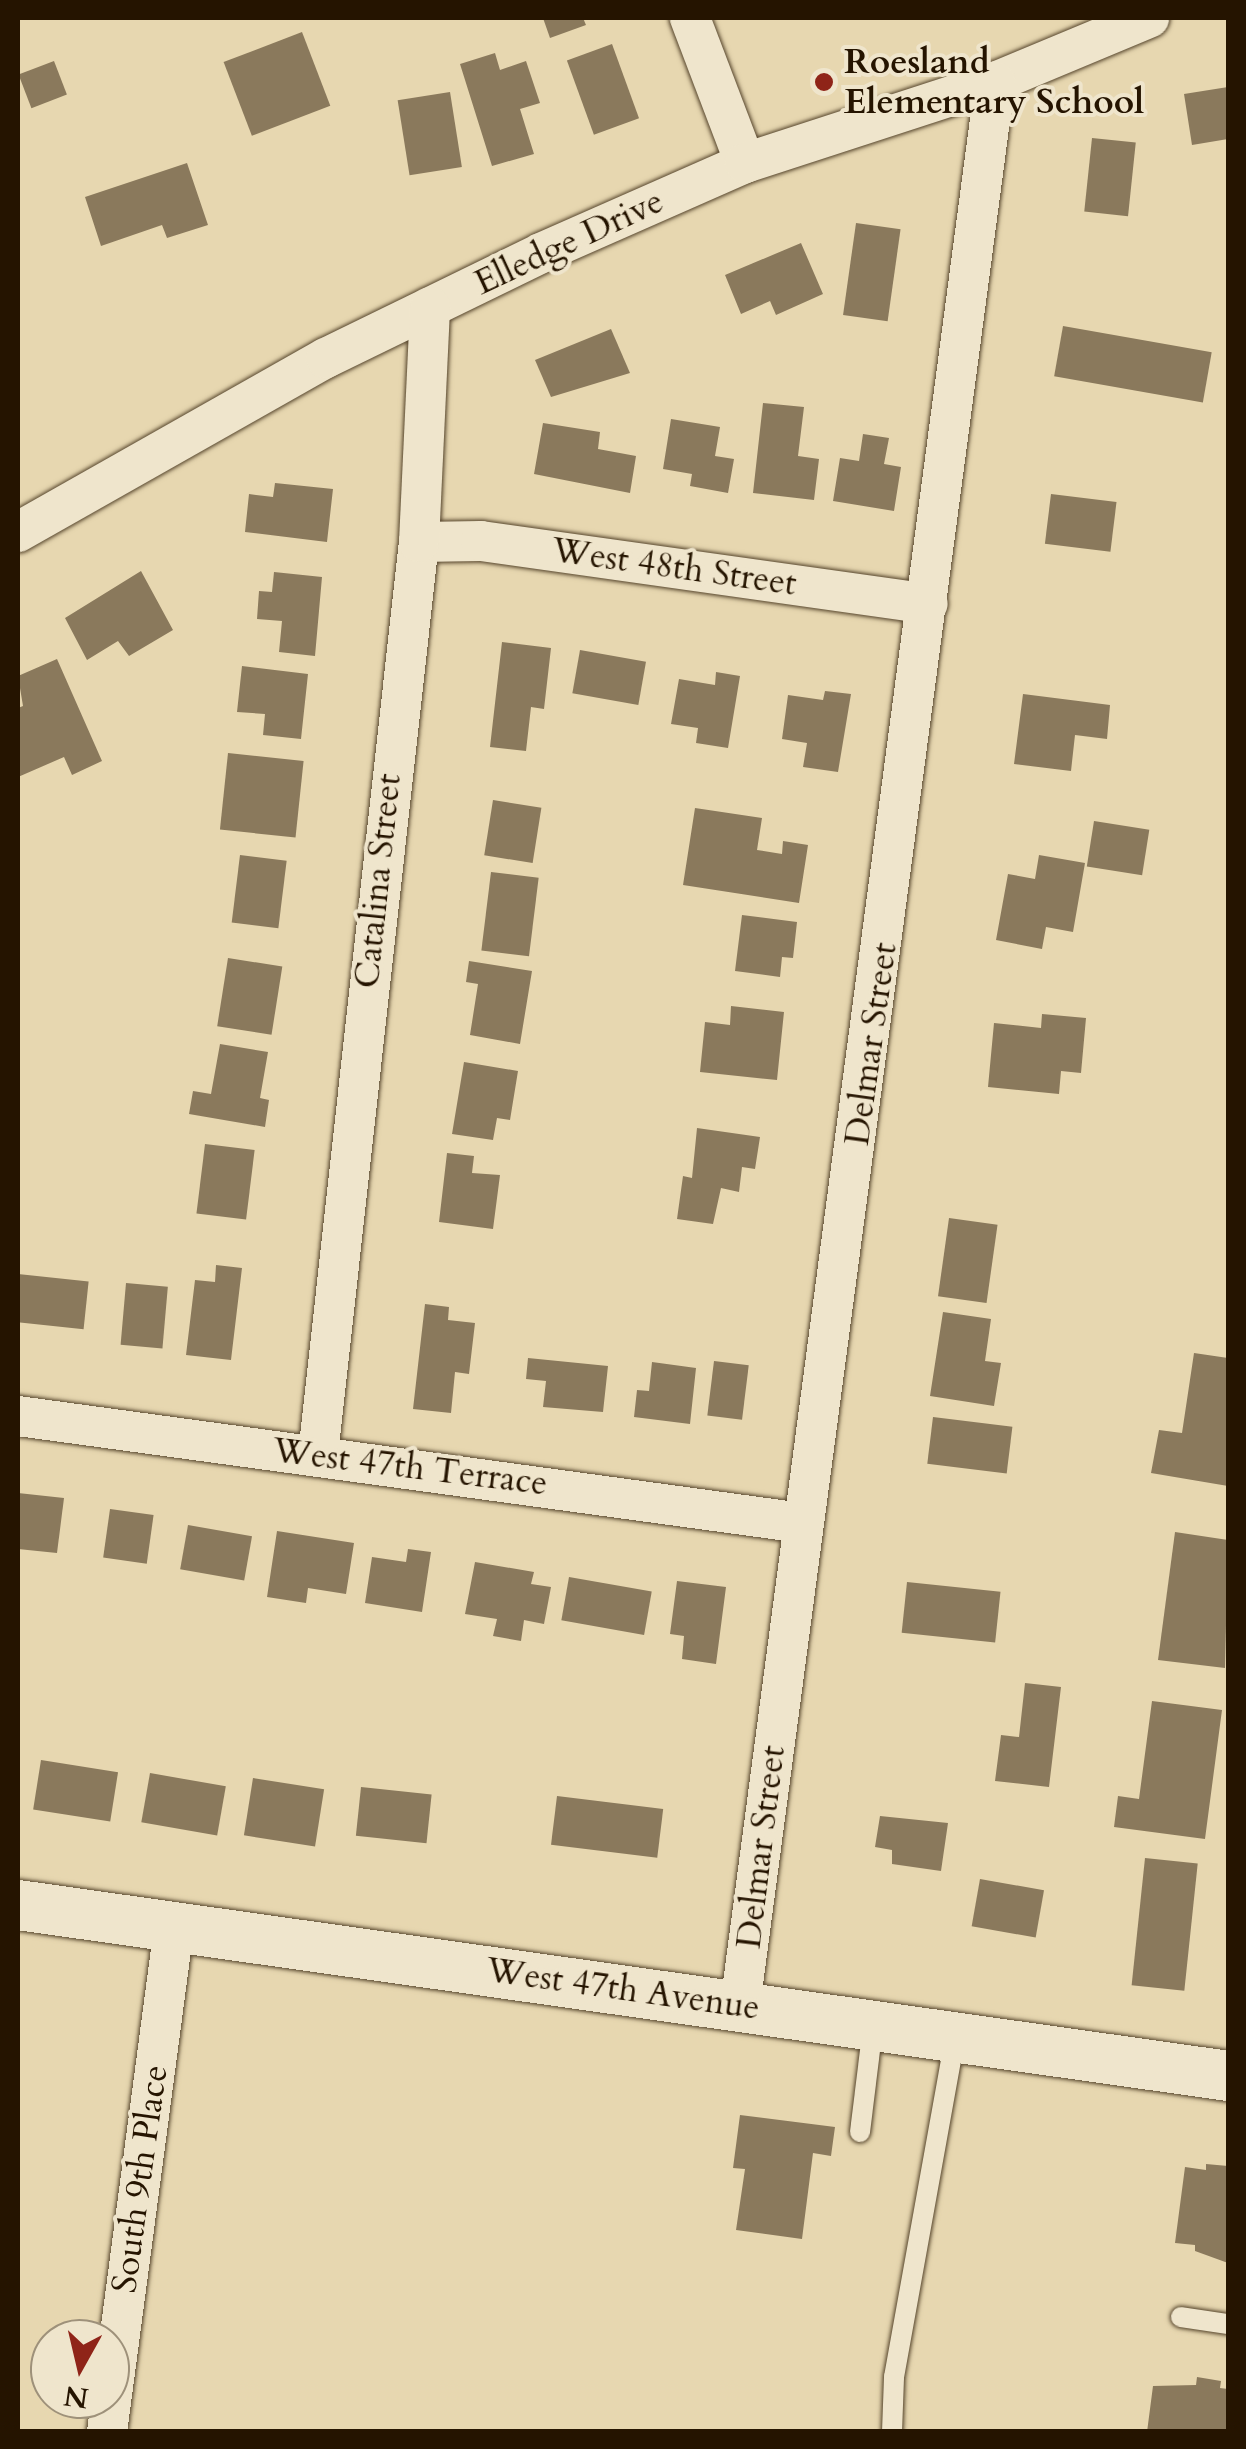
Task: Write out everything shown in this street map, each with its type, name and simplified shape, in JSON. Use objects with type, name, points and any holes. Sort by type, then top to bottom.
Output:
[{"type":"street","points":[[690,18],[745,162]]},
{"type":"street","name":"Elledge Drive","points":[[18,532],[430,307],[745,162],[996,82],[1149,18]]},
{"type":"street","name":"Delmar Street","points":[[740,2006],[996,82]]},
{"type":"street","name":"Catalina Street","points":[[318,1455],[418,542],[430,307]]},
{"type":"street","name":"West 48th Street","points":[[418,542],[482,541],[928,604]]},
{"type":"street","name":"West 47th Terrace","points":[[18,1416],[802,1523]]},
{"type":"street","name":"West 47th Avenue","points":[[18,1905],[1228,2076]]},
{"type":"street","name":"South 9th Place","points":[[107,2432],[174,1927]]},
{"type":"lane","points":[[860,2132],[874,2024]]},
{"type":"lane","points":[[892,2432],[894,2377],[956,2036]]},
{"type":"lane","points":[[1181,2317],[1228,2324]]},
{"type":"building","points":[[543,18],[583,18],[586,25],[550,38]]},
{"type":"building","points":[[302,32],[330,106],[252,136],[224,62]]},
{"type":"building","points":[[612,44],[639,118],[594,135],[567,60]]},
{"type":"building","points":[[495,53],[500,70],[526,61],[540,103],[520,109],[534,154],[492,166],[460,64]]},
{"type":"building","points":[[54,61],[67,95],[31,108],[19,75]]},
{"type":"building","points":[[1228,87],[1228,139],[1192,145],[1184,94]]},
{"type":"building","points":[[450,92],[462,167],[410,175],[398,100]]},
{"type":"building","points":[[1092,138],[1136,143],[1128,216],[1084,212]]},
{"type":"building","points":[[187,163],[208,225],[167,238],[162,225],[101,246],[85,197]]},
{"type":"building","points":[[856,223],[901,229],[888,321],[843,315]]},
{"type":"building","points":[[801,243],[823,294],[776,315],[770,301],[741,314],[725,275]]},
{"type":"building","points":[[1063,326],[1212,352],[1203,402],[1054,376]]},
{"type":"building","points":[[611,329],[630,373],[551,397],[535,360]]},
{"type":"building","points":[[763,403],[804,407],[798,456],[819,459],[814,500],[753,493]]},
{"type":"building","points":[[671,419],[720,427],[715,456],[734,459],[728,493],[690,486],[692,474],[663,469]]},
{"type":"building","points":[[543,423],[600,432],[598,449],[636,456],[630,493],[534,474]]},
{"type":"building","points":[[863,434],[889,438],[884,464],[901,467],[894,511],[833,501],[840,458],[859,461]]},
{"type":"building","points":[[275,483],[333,489],[327,542],[245,532],[249,494],[273,497]]},
{"type":"building","points":[[1051,494],[1117,502],[1110,552],[1045,544]]},
{"type":"building","points":[[141,571],[173,630],[129,656],[118,641],[87,660],[65,618]]},
{"type":"building","points":[[274,572],[322,577],[315,656],[279,652],[282,621],[257,619],[259,591],[272,592]]},
{"type":"building","points":[[502,642],[551,648],[544,709],[531,707],[526,751],[490,747]]},
{"type":"building","points":[[580,650],[646,662],[638,705],[572,693]]},
{"type":"building","points":[[57,659],[102,761],[72,775],[64,757],[18,777],[18,708],[23,706],[18,676]]},
{"type":"building","points":[[242,666],[308,674],[301,739],[263,735],[265,714],[237,712]]},
{"type":"building","points":[[716,672],[740,676],[728,748],[696,743],[698,728],[671,724],[679,679],[715,685]]},
{"type":"building","points":[[825,691],[851,694],[838,772],[803,767],[807,743],[782,739],[788,695],[823,700]]},
{"type":"building","points":[[1023,694],[1110,705],[1107,739],[1075,735],[1071,771],[1014,764]]},
{"type":"building","points":[[228,753],[304,761],[296,838],[220,830]]},
{"type":"building","points":[[493,800],[541,808],[533,863],[484,855]]},
{"type":"building","points":[[695,808],[762,818],[757,850],[782,854],[783,841],[808,845],[799,903],[683,885]]},
{"type":"building","points":[[1094,821],[1149,830],[1142,875],[1087,866]]},
{"type":"building","points":[[240,855],[287,861],[278,928],[232,922]]},
{"type":"building","points":[[1039,855],[1085,863],[1073,932],[1046,927],[1042,949],[996,940],[1008,874],[1035,879]]},
{"type":"building","points":[[491,872],[539,878],[529,956],[481,950]]},
{"type":"building","points":[[742,915],[797,922],[793,958],[782,957],[780,977],[735,971]]},
{"type":"building","points":[[228,958],[282,967],[272,1035],[217,1026]]},
{"type":"building","points":[[469,961],[532,971],[520,1044],[470,1035],[478,984],[466,982]]},
{"type":"building","points":[[731,1006],[784,1012],[777,1080],[700,1072],[705,1022],[730,1025]]},
{"type":"building","points":[[1042,1014],[1086,1018],[1081,1073],[1061,1071],[1059,1094],[988,1087],[994,1023],[1041,1028]]},
{"type":"building","points":[[220,1044],[268,1052],[260,1098],[269,1100],[265,1127],[189,1114],[193,1091],[211,1094]]},
{"type":"building","points":[[464,1062],[518,1071],[510,1120],[497,1118],[493,1140],[452,1134]]},
{"type":"building","points":[[697,1128],[760,1137],[755,1169],[742,1167],[739,1192],[721,1188],[713,1224],[677,1219],[683,1176],[692,1178]]},
{"type":"building","points":[[205,1144],[255,1150],[246,1220],[196,1213]]},
{"type":"building","points":[[447,1153],[474,1156],[472,1173],[500,1175],[493,1229],[439,1222]]},
{"type":"building","points":[[949,1218],[998,1225],[987,1303],[938,1296]]},
{"type":"building","points":[[216,1265],[242,1268],[231,1360],[186,1355],[195,1280],[215,1282]]},
{"type":"building","points":[[18,1274],[89,1281],[84,1329],[18,1322]]},
{"type":"building","points":[[126,1283],[168,1287],[162,1348],[121,1345]]},
{"type":"building","points":[[425,1304],[449,1307],[448,1320],[475,1323],[469,1374],[455,1372],[451,1413],[413,1409]]},
{"type":"building","points":[[943,1312],[991,1319],[985,1361],[1001,1363],[994,1406],[930,1396]]},
{"type":"building","points":[[1194,1353],[1228,1358],[1228,1486],[1151,1473],[1159,1430],[1182,1433]]},
{"type":"building","points":[[528,1358],[608,1366],[603,1412],[543,1407],[546,1381],[526,1379]]},
{"type":"building","points":[[714,1361],[749,1365],[742,1420],[707,1416]]},
{"type":"building","points":[[652,1362],[696,1368],[690,1424],[634,1417],[637,1390],[649,1391]]},
{"type":"building","points":[[933,1417],[1012,1427],[1007,1473],[927,1464]]},
{"type":"building","points":[[18,1493],[64,1498],[57,1553],[18,1549]]},
{"type":"building","points":[[110,1509],[154,1515],[147,1564],[103,1558]]},
{"type":"building","points":[[188,1525],[252,1536],[244,1581],[180,1569]]},
{"type":"building","points":[[277,1531],[354,1543],[346,1594],[308,1588],[306,1603],[267,1597]]},
{"type":"building","points":[[1175,1532],[1228,1540],[1225,1668],[1158,1660]]},
{"type":"building","points":[[408,1549],[431,1552],[422,1612],[365,1603],[372,1557],[406,1562]]},
{"type":"building","points":[[475,1562],[534,1572],[531,1584],[551,1587],[544,1624],[524,1620],[521,1641],[493,1636],[497,1619],[465,1614]]},
{"type":"building","points":[[569,1577],[652,1592],[644,1635],[561,1620]]},
{"type":"building","points":[[677,1581],[726,1587],[716,1664],[682,1659],[684,1636],[670,1634]]},
{"type":"building","points":[[907,1582],[1000,1592],[995,1643],[902,1633]]},
{"type":"building","points":[[1025,1683],[1061,1687],[1049,1787],[995,1781],[1001,1735],[1019,1737]]},
{"type":"building","points":[[1152,1701],[1222,1710],[1205,1839],[1114,1827],[1118,1796],[1139,1799]]},
{"type":"building","points":[[41,1760],[118,1772],[110,1822],[33,1809]]},
{"type":"building","points":[[150,1773],[226,1786],[217,1836],[141,1822]]},
{"type":"building","points":[[253,1778],[324,1789],[315,1847],[244,1835]]},
{"type":"building","points":[[361,1787],[432,1794],[426,1843],[356,1836]]},
{"type":"building","points":[[557,1796],[663,1809],[657,1858],[551,1845]]},
{"type":"building","points":[[880,1816],[948,1823],[941,1871],[892,1864],[892,1850],[875,1847]]},
{"type":"building","points":[[1145,1858],[1198,1864],[1184,1991],[1132,1985]]},
{"type":"building","points":[[980,1879],[1044,1890],[1036,1938],[972,1926]]},
{"type":"building","points":[[740,2115],[835,2127],[831,2156],[813,2153],[802,2239],[736,2230],[745,2169],[733,2168]]},
{"type":"building","points":[[1206,2164],[1228,2166],[1228,2263],[1195,2251],[1195,2245],[1175,2243],[1185,2167],[1206,2170]]},
{"type":"building","points":[[1197,2377],[1221,2381],[1220,2388],[1228,2389],[1228,2432],[1147,2432],[1153,2386],[1196,2385]]},
{"type":"place","name":"Roesland Elementary School","points":[[824,82]]}]
